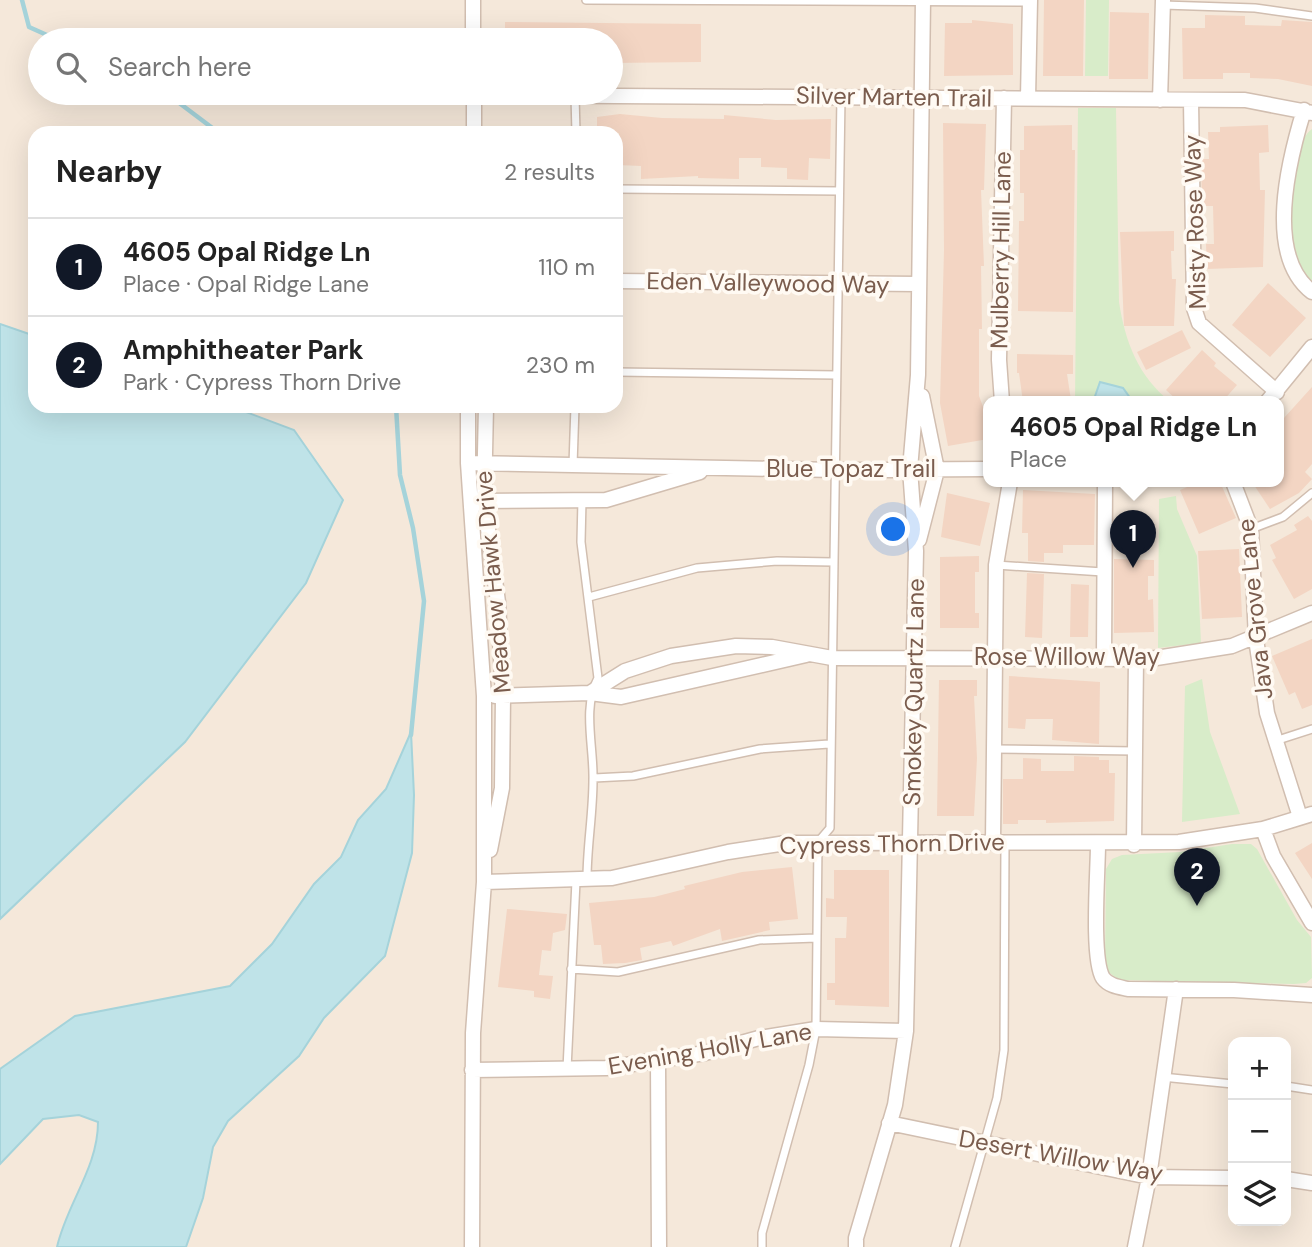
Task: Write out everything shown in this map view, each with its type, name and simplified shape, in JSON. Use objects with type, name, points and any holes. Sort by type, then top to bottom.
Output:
[{"type":"street","points":[[473,0],[473,28]]},
{"type":"street","name":"Smokey Quartz Lane","points":[[856,1247],[856,1237],[901,1078],[906,1031],[916,551],[910,469],[918,375],[923,1]]},
{"type":"street","points":[[1028,98],[1030,1]]},
{"type":"street","points":[[1160,100],[1163,2]]},
{"type":"street","name":"Silver Marten Trail","points":[[623,95],[1245,100],[1308,112]]},
{"type":"street","name":"Mulberry Hill Lane","points":[[1002,396],[999,360],[1004,98]]},
{"type":"street","name":"Misty Rose Way","points":[[1191,100],[1194,308],[1199,323],[1271,396]]},
{"type":"street","points":[[474,105],[475,126]]},
{"type":"street","points":[[1308,112],[1286,184],[1286,239],[1289,264],[1303,285],[1312,292]]},
{"type":"street","name":"Eden Valleywood Way","points":[[623,281],[919,284]]},
{"type":"street","points":[[1273,396],[1312,347]]},
{"type":"street","name":"Smokey Quartz Lane","points":[[916,551],[937,470],[918,375]]},
{"type":"street","name":"Meadow Hawk Drive","points":[[469,413],[475,463],[485,696],[484,882],[475,981],[472,1070],[472,1247]]},
{"type":"street","name":"Meadow Hawk Drive","points":[[475,463],[485,413]]},
{"type":"street","name":"Blue Topaz Trail","points":[[475,463],[835,470],[983,469]]},
{"type":"street","name":"Blue Topaz Trail","points":[[477,501],[606,500],[715,468]]},
{"type":"street","points":[[999,842],[994,749],[996,565],[1009,487]]},
{"type":"street","points":[[1104,657],[1105,487]]},
{"type":"street","name":"Java Grove Lane","points":[[1235,487],[1251,529],[1256,639],[1274,741],[1308,813]]},
{"type":"street","name":"Meadow Hawk Drive","points":[[477,501],[499,602],[503,696],[502,788],[484,882]]},
{"type":"street","name":"Rose Willow Way","points":[[590,693],[625,671],[671,656],[736,646],[814,653],[832,659],[913,656],[1136,658],[1194,654],[1256,639],[1312,612]]},
{"type":"street","points":[[485,696],[590,693],[621,697],[814,653]]},
{"type":"street","points":[[1134,845],[1136,658]]},
{"type":"street","name":"Cypress Thorn Drive","points":[[484,882],[581,881],[641,873],[758,847],[818,842],[1134,845],[1222,837],[1263,829],[1308,813]]},
{"type":"street","points":[[1263,829],[1273,856],[1312,923]]},
{"type":"street","points":[[1098,845],[1097,959],[1103,977],[1113,986],[1128,989],[1312,995]]},
{"type":"street","points":[[1135,1247],[1149,1177],[1161,1077],[1176,989]]},
{"type":"street","name":"Evening Holly Lane","points":[[472,1070],[566,1069],[658,1061],[705,1053],[759,1038],[816,1029],[906,1031]]},
{"type":"street","points":[[658,1061],[659,1247]]},
{"type":"street","name":"Desert Willow Way","points":[[889,1123],[1149,1177],[1228,1178]]},
{"type":"street","points":[[1291,1180],[1312,1184]]},
{"type":"lane","points":[[586,0],[1030,1]]},
{"type":"lane","points":[[1163,2],[1255,8],[1312,16]]},
{"type":"lane","points":[[762,1247],[762,1233],[809,1065],[816,1029],[818,842],[830,828],[829,744],[841,96]]},
{"type":"lane","points":[[575,105],[576,126]]},
{"type":"lane","points":[[623,189],[839,191]]},
{"type":"lane","points":[[623,372],[836,374]]},
{"type":"lane","points":[[573,465],[575,413]]},
{"type":"lane","points":[[1251,529],[1283,517],[1312,493]]},
{"type":"lane","points":[[566,1069],[571,969],[594,778],[590,693],[598,678],[581,542],[582,500]]},
{"type":"lane","points":[[589,597],[697,568],[777,561],[832,562]]},
{"type":"lane","points":[[996,565],[1103,572]]},
{"type":"lane","points":[[1274,741],[1312,729]]},
{"type":"lane","points":[[594,778],[633,776],[760,749],[829,744]]},
{"type":"lane","points":[[994,749],[1134,751]]},
{"type":"lane","points":[[955,1247],[997,1098],[1004,1050],[999,842]]},
{"type":"lane","points":[[571,969],[618,972],[759,940],[816,938]]},
{"type":"lane","points":[[1161,1077],[1228,1084]]},
{"type":"lane","points":[[1291,1087],[1312,1090]]},
{"type":"shaded area","points":[[0,0],[1312,0],[1312,1247],[0,1247]]},
{"type":"green space","points":[[1086,0],[1109,0],[1108,76],[1085,76]]},
{"type":"green space","points":[[1078,108],[1116,108],[1119,302],[1125,331],[1135,357],[1150,381],[1164,396],[1075,396]]},
{"type":"green space","points":[[1312,129],[1312,282],[1295,253],[1292,222],[1293,185],[1299,150]]},
{"type":"green space","points":[[1176,496],[1177,509],[1197,556],[1201,643],[1158,648],[1159,499]]},
{"type":"green space","points":[[1202,679],[1210,732],[1240,814],[1182,822],[1185,686]]},
{"type":"green space","points":[[1232,844],[1251,844],[1257,849],[1297,920],[1311,937],[1312,978],[1306,983],[1294,984],[1119,980],[1107,971],[1106,869],[1112,859],[1122,855],[1180,852]]},
{"type":"water","points":[[0,324],[28,334],[28,413],[249,413],[294,430],[343,500],[306,583],[185,742],[0,919]]},
{"type":"water","points":[[1100,382],[1123,388],[1129,396],[1095,396]]},
{"type":"water","points":[[411,732],[414,795],[412,853],[385,956],[324,1018],[299,1056],[228,1121],[213,1147],[203,1198],[186,1247],[57,1247],[93,1155],[98,1122],[79,1115],[43,1119],[0,1164],[0,1069],[75,1016],[230,986],[272,944],[314,884],[341,857],[358,820],[386,789]]},
{"type":"building","points":[[1044,0],[1084,0],[1083,76],[1043,76]]},
{"type":"building","points":[[1110,12],[1149,13],[1148,79],[1109,79]]},
{"type":"building","points":[[1205,15],[1245,16],[1245,25],[1281,26],[1282,20],[1312,22],[1312,86],[1278,79],[1250,78],[1250,73],[1223,73],[1223,79],[1183,79],[1182,28],[1205,28]]},
{"type":"building","points":[[972,20],[1013,24],[1013,75],[944,76],[945,23],[972,23]]},
{"type":"building","points":[[505,22],[701,24],[701,62],[623,63],[623,28],[505,28]]},
{"type":"building","points":[[620,114],[662,118],[724,119],[724,115],[776,120],[831,119],[830,159],[809,158],[808,180],[787,179],[787,168],[761,167],[761,158],[739,158],[739,179],[698,176],[641,179],[641,166],[623,165],[623,126],[597,126],[597,117]]},
{"type":"building","points":[[943,123],[986,124],[984,190],[981,190],[984,266],[981,266],[982,329],[979,329],[979,396],[983,407],[983,440],[948,446],[940,403],[944,250]]},
{"type":"building","points":[[1072,125],[1072,150],[1075,150],[1073,312],[1018,311],[1019,221],[1024,221],[1024,193],[1020,193],[1020,150],[1024,150],[1024,126]]},
{"type":"building","points":[[1268,125],[1269,152],[1259,153],[1260,190],[1265,190],[1263,267],[1207,269],[1206,244],[1214,244],[1213,206],[1202,206],[1201,159],[1209,159],[1208,132],[1220,132],[1220,127]]},
{"type":"building","points":[[1174,231],[1174,251],[1171,251],[1172,279],[1176,279],[1174,326],[1124,326],[1120,232]]},
{"type":"building","points":[[1268,283],[1306,318],[1270,357],[1232,325]]},
{"type":"building","points":[[1182,330],[1191,348],[1146,370],[1137,352]]},
{"type":"building","points":[[1202,350],[1216,363],[1214,366],[1237,385],[1227,396],[1172,396],[1166,390]]},
{"type":"building","points":[[1017,354],[1073,355],[1073,374],[1067,374],[1070,396],[1022,396],[1017,373]]},
{"type":"building","points":[[1312,387],[1312,464],[1305,472],[1312,479],[1299,493],[1270,509],[1255,487],[1284,487],[1284,418]]},
{"type":"building","points":[[1187,487],[1222,487],[1236,518],[1199,534],[1180,490]]},
{"type":"building","points":[[1023,490],[1095,494],[1094,545],[1063,545],[1063,553],[1044,553],[1044,562],[1028,561],[1028,533],[1022,533]]},
{"type":"building","points":[[947,493],[990,503],[980,546],[941,537]]},
{"type":"building","points":[[1308,516],[1312,521],[1312,589],[1294,599],[1272,560],[1276,558],[1270,545],[1297,530],[1294,525]]},
{"type":"building","points":[[1239,549],[1242,617],[1202,619],[1198,551]]},
{"type":"building","points":[[979,556],[979,572],[975,572],[975,613],[979,613],[979,628],[940,628],[940,557]]},
{"type":"building","points":[[1114,559],[1154,560],[1154,576],[1148,576],[1148,600],[1153,599],[1154,632],[1114,633]]},
{"type":"building","points":[[1027,573],[1044,574],[1042,638],[1025,637]]},
{"type":"building","points":[[1071,584],[1089,585],[1088,637],[1070,637]]},
{"type":"building","points":[[1312,639],[1312,705],[1302,709],[1295,692],[1289,695],[1272,656]]},
{"type":"building","points":[[1009,676],[1100,682],[1099,744],[1052,740],[1053,719],[1026,719],[1025,729],[1008,728]]},
{"type":"building","points":[[939,680],[977,680],[977,696],[974,696],[977,758],[974,816],[937,816]]},
{"type":"building","points":[[1074,756],[1109,760],[1109,773],[1115,773],[1114,821],[1046,823],[1046,820],[1018,820],[1018,824],[1003,824],[1003,779],[1023,779],[1023,758],[1041,759],[1041,771],[1074,771]]},
{"type":"building","points":[[1312,843],[1312,879],[1295,853]]},
{"type":"building","points":[[792,867],[798,919],[769,922],[770,930],[722,941],[720,929],[673,946],[671,941],[640,948],[642,960],[625,963],[603,964],[601,945],[594,945],[589,903],[654,897],[685,889],[684,886],[742,872]]},
{"type":"building","points":[[834,870],[889,870],[889,1007],[835,1005],[835,1000],[827,1000],[827,983],[835,983],[835,938],[846,938],[847,917],[826,917],[826,898],[834,899]]},
{"type":"building","points":[[507,909],[567,914],[565,930],[553,933],[551,951],[542,950],[539,975],[553,976],[550,999],[534,997],[534,991],[498,987]]},
{"type":"waterway","points":[[22,0],[31,28]]},
{"type":"waterway","points":[[182,105],[210,126]]},
{"type":"waterway","points":[[396,413],[400,475],[413,528],[424,601],[411,735]]},
{"type":"place","name":"4605 Opal Ridge Ln","points":[[1133,568]]},
{"type":"place","name":"Amphitheater Park","points":[[1197,906]]}]
